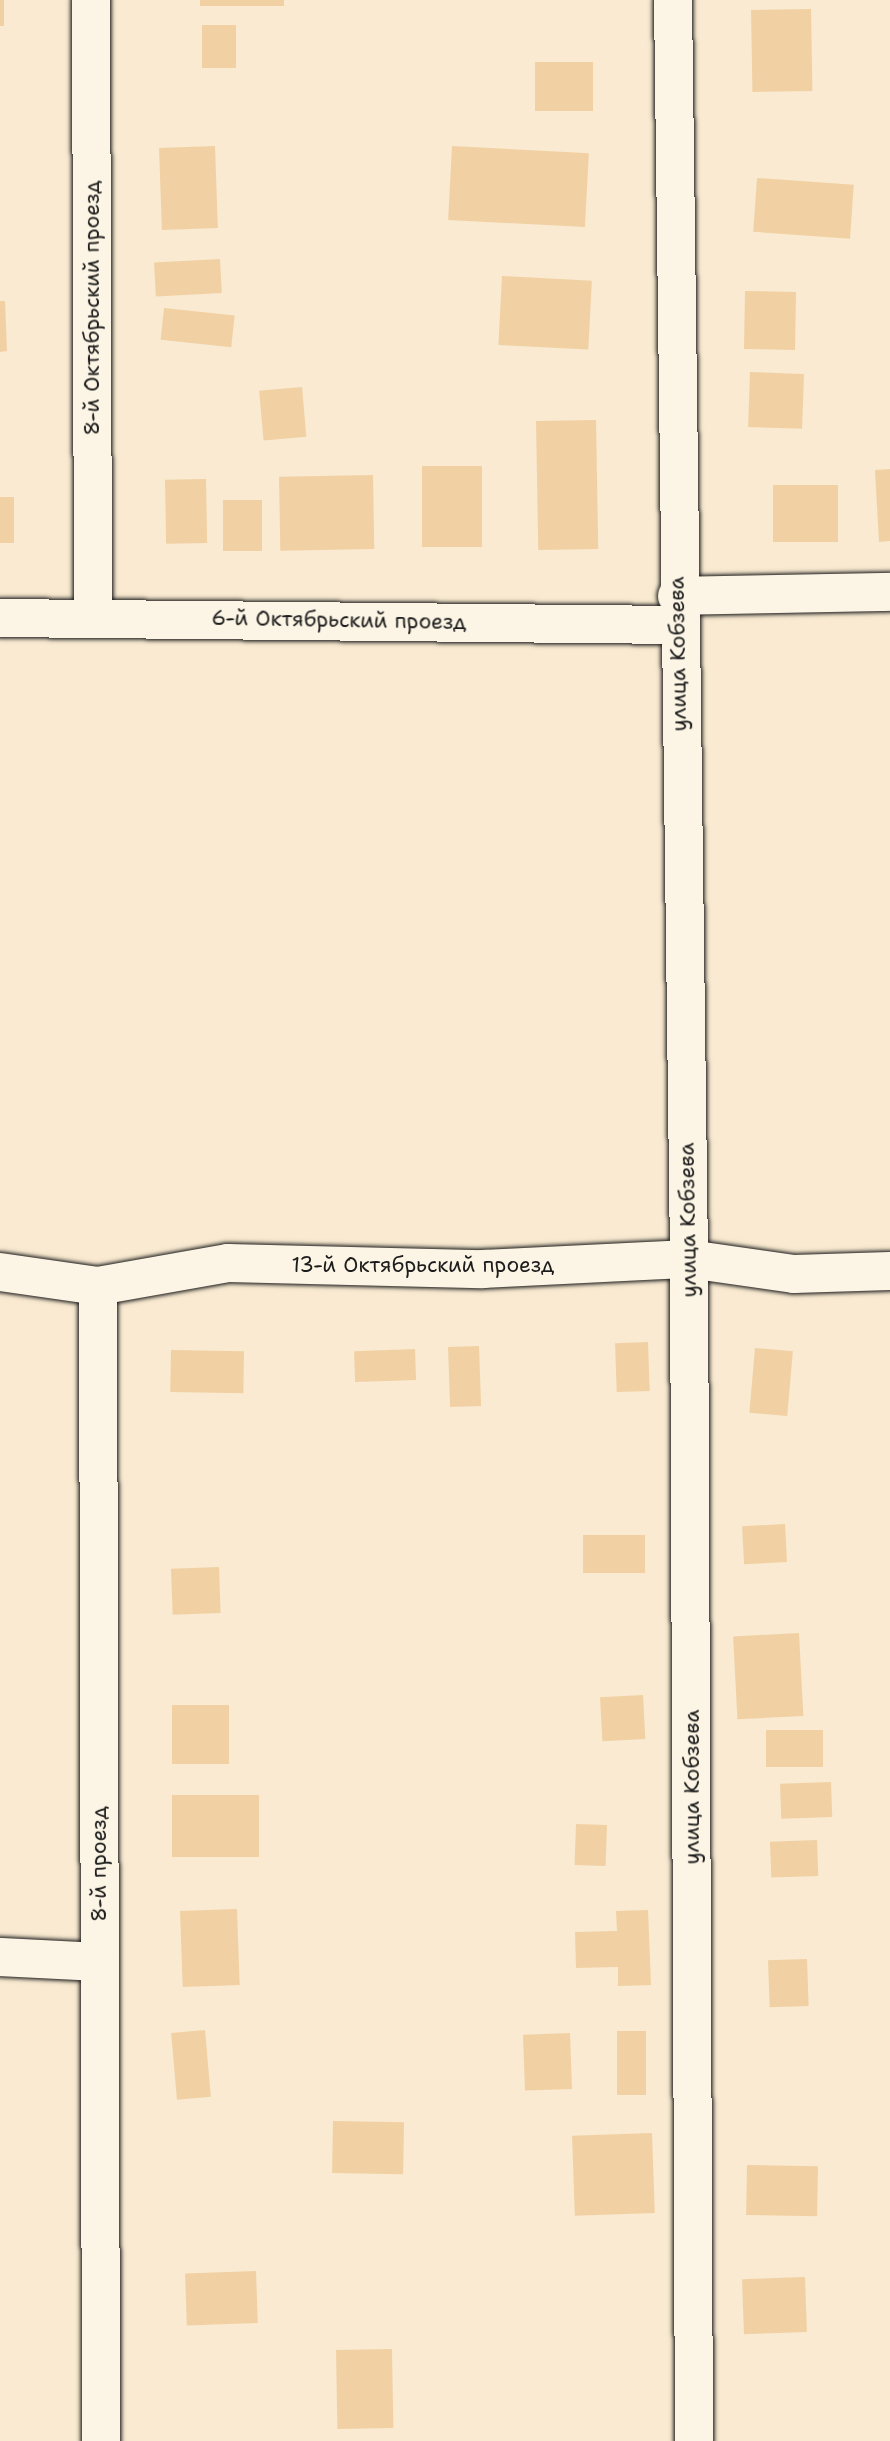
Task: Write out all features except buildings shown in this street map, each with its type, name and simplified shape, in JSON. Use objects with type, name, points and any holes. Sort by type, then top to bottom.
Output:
[{"type":"street","name":"8-й Октябрьский проезд","points":[[91,0],[93,616]]},
{"type":"street","name":"улица Кобзева","points":[[673,0],[677,611],[689,1259],[694,2441]]},
{"type":"street","name":"6-й Октябрьский проезд","points":[[0,618],[677,611],[890,592]]},
{"type":"street","name":"13-й Октябрьский проезд","points":[[0,1272],[98,1286],[228,1263],[482,1269],[689,1259],[794,1274],[890,1271]]},
{"type":"street","name":"8-й проезд","points":[[98,1286],[101,2441]]},
{"type":"street","points":[[0,1957],[100,1962]]}]
